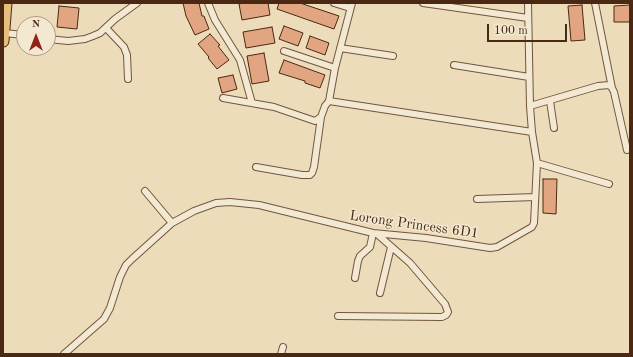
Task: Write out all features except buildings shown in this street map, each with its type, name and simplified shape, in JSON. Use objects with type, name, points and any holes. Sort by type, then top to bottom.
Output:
[{"type":"highway","points":[[3,37],[6,3]]},
{"type":"street","points":[[56,40],[68,41],[85,39],[93,36],[106,28],[115,19],[137,3]]},
{"type":"street","points":[[208,3],[215,20],[240,60],[252,102]]},
{"type":"street","points":[[256,166],[302,175],[310,175],[312,173],[321,117],[325,106],[329,101],[335,68],[351,6],[334,3]]},
{"type":"street","points":[[423,3],[528,18]]},
{"type":"street","name":"Lorong Princess 6D1","points":[[64,354],[104,318],[110,308],[126,265],[132,258],[172,224],[205,206],[216,203],[230,202],[259,205],[340,226],[375,233],[426,238],[494,248],[532,227],[534,223],[537,163],[530,106],[528,3]]},
{"type":"street","points":[[595,3],[612,88],[627,150]]},
{"type":"street","points":[[106,28],[124,47],[127,55],[128,79]]},
{"type":"street","points":[[3,37],[16,36]]},
{"type":"street","points":[[340,48],[393,56]]},
{"type":"street","points":[[284,51],[335,68]]},
{"type":"street","points":[[454,65],[529,77]]},
{"type":"street","points":[[530,106],[604,85],[609,85],[612,88]]},
{"type":"street","points":[[224,98],[274,107],[315,121],[321,117]]},
{"type":"street","points":[[329,101],[532,132]]},
{"type":"street","points":[[550,101],[554,128]]},
{"type":"street","points":[[537,163],[609,184]]},
{"type":"street","points":[[145,191],[172,224]]},
{"type":"street","points":[[477,200],[535,197]]},
{"type":"street","points":[[338,316],[442,317],[448,312],[445,304],[410,263],[375,233],[370,247],[360,256],[355,278]]},
{"type":"street","points":[[380,293],[390,246]]},
{"type":"street","points":[[281,354],[283,347]]}]
